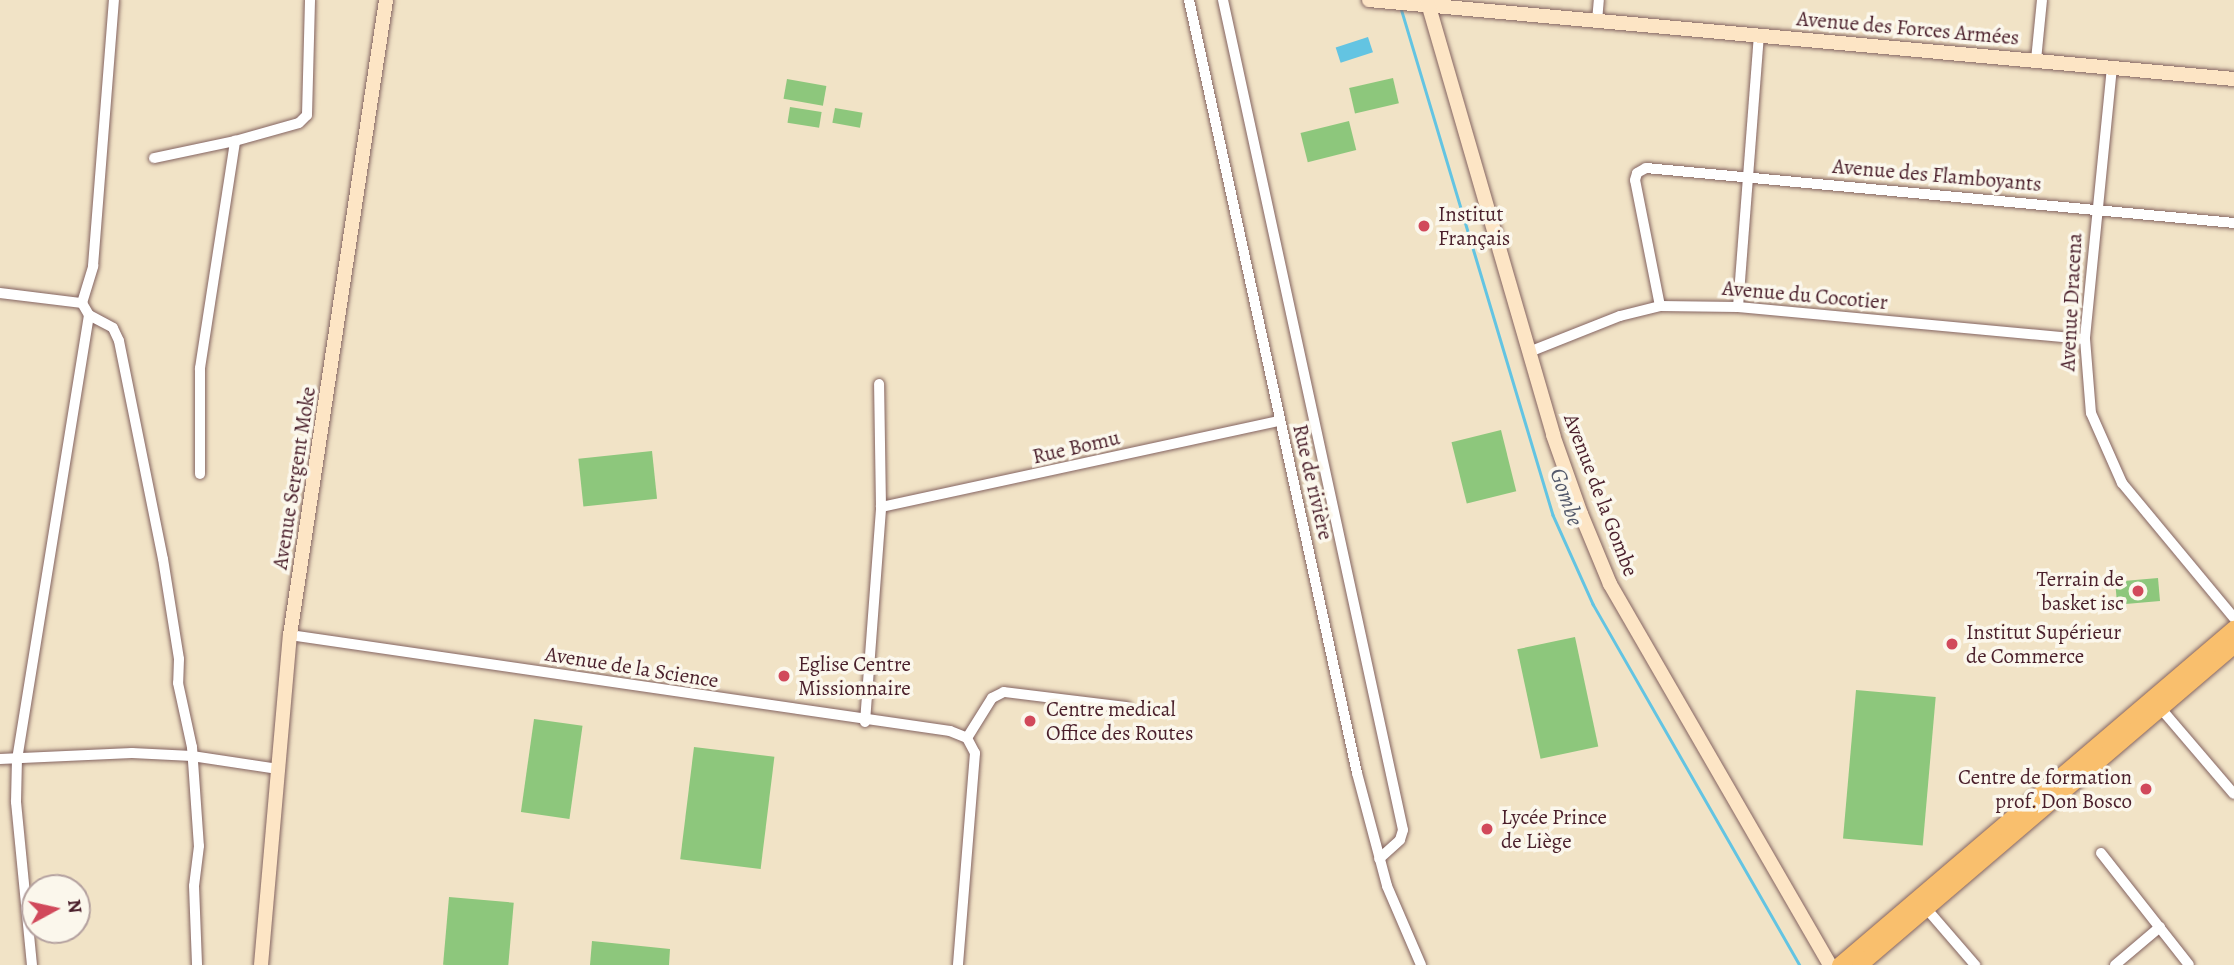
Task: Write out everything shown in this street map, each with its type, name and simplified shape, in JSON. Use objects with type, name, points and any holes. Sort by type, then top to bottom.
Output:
[{"type":"main road","points":[[1860,965],[2156,703],[2234,629]]},
{"type":"main road","points":[[1840,965],[2156,703],[2234,646]]},
{"type":"street","points":[[114,0],[93,266],[82,303],[89,316],[113,328],[119,341],[163,559],[192,756],[199,846],[194,886],[197,965]]},
{"type":"street","points":[[154,158],[235,141],[299,123],[307,115],[310,0]]},
{"type":"street","name":"Avenue Sergent Moke","points":[[261,965],[290,635],[386,0]]},
{"type":"street","name":"Rue de rivière","points":[[1189,0],[1279,421],[1379,859],[1421,965]]},
{"type":"street","points":[[1223,0],[1403,831],[1401,840],[1379,859]]},
{"type":"street","name":"Avenue des Forces Armées","points":[[1369,0],[2234,79]]},
{"type":"street","points":[[1597,20],[1599,0]]},
{"type":"street","points":[[2036,60],[2042,0]]},
{"type":"street","name":"Avenue de la Gombe","points":[[1423,3],[1573,492],[1611,584],[1830,965]]},
{"type":"street","points":[[1738,307],[1759,37]]},
{"type":"street","name":"Avenue Dracena","points":[[2112,67],[2095,210],[2085,339],[2091,413],[2122,483],[2234,618]]},
{"type":"street","points":[[201,474],[200,368],[235,141]]},
{"type":"street","name":"Avenue des Flamboyants","points":[[1660,306],[1637,173],[1655,168],[2234,223]]},
{"type":"street","points":[[0,293],[82,303]]},
{"type":"street","name":"Avenue du Cocotier","points":[[1529,352],[1620,316],[1660,306],[1738,307],[2085,339]]},
{"type":"street","points":[[32,965],[16,802],[17,758],[89,316]]},
{"type":"street","points":[[865,722],[881,507],[879,384]]},
{"type":"street","name":"Rue Bomu","points":[[881,507],[1279,421]]},
{"type":"street","name":"Avenue de la Science","points":[[290,635],[865,722],[950,731],[967,738]]},
{"type":"street","points":[[958,965],[975,753],[967,738],[992,698],[1004,692],[1127,707]]},
{"type":"street","points":[[2156,703],[2234,793]]},
{"type":"street","points":[[0,759],[192,756],[278,769]]},
{"type":"street","points":[[2101,853],[2189,965]]},
{"type":"street","points":[[1925,907],[1975,965]]},
{"type":"street","points":[[2115,965],[2160,927]]},
{"type":"green space","points":[[1393,78],[1399,103],[1355,113],[1349,88]]},
{"type":"green space","points":[[787,79],[826,86],[823,106],[784,99]]},
{"type":"green space","points":[[790,107],[822,112],[819,128],[787,123]]},
{"type":"green space","points":[[835,108],[863,113],[860,128],[832,123]]},
{"type":"green space","points":[[1349,121],[1356,150],[1308,162],[1300,133]]},
{"type":"green space","points":[[1501,430],[1516,491],[1467,503],[1452,442]]},
{"type":"green space","points":[[652,451],[657,499],[583,506],[578,459]]},
{"type":"green space","name":"Terrain de basket isc","points":[[2158,578],[2160,601],[2117,605],[2115,582]]},
{"type":"green space","points":[[1575,637],[1598,747],[1541,759],[1517,649]]},
{"type":"green space","points":[[1856,690],[1936,697],[1923,845],[1843,838]]},
{"type":"green space","points":[[534,719],[583,726],[569,819],[521,812]]},
{"type":"green space","points":[[694,747],[774,757],[761,869],[680,859]]},
{"type":"green space","points":[[449,897],[514,903],[508,965],[443,965]]},
{"type":"green space","points":[[592,941],[670,949],[669,965],[590,965]]},
{"type":"water","points":[[1368,37],[1373,52],[1341,63],[1336,48]]},
{"type":"waterway","name":"Gombe","points":[[1401,8],[1553,515],[1593,604],[1800,965]]},
{"type":"place","name":"Institut Français","points":[[1424,226]]},
{"type":"place","name":"Terrain de basket isc","points":[[2138,591]]},
{"type":"place","name":"Institut Supérieur de Commerce","points":[[1952,644]]},
{"type":"place","name":"Eglise Centre Missionnaire","points":[[784,676]]},
{"type":"place","name":"Centre medical Office des Routes","points":[[1030,721]]},
{"type":"place","name":"Centre de formation prof. Don Bosco","points":[[2146,789]]},
{"type":"place","name":"Lycée Prince de Liège","points":[[1487,829]]}]
